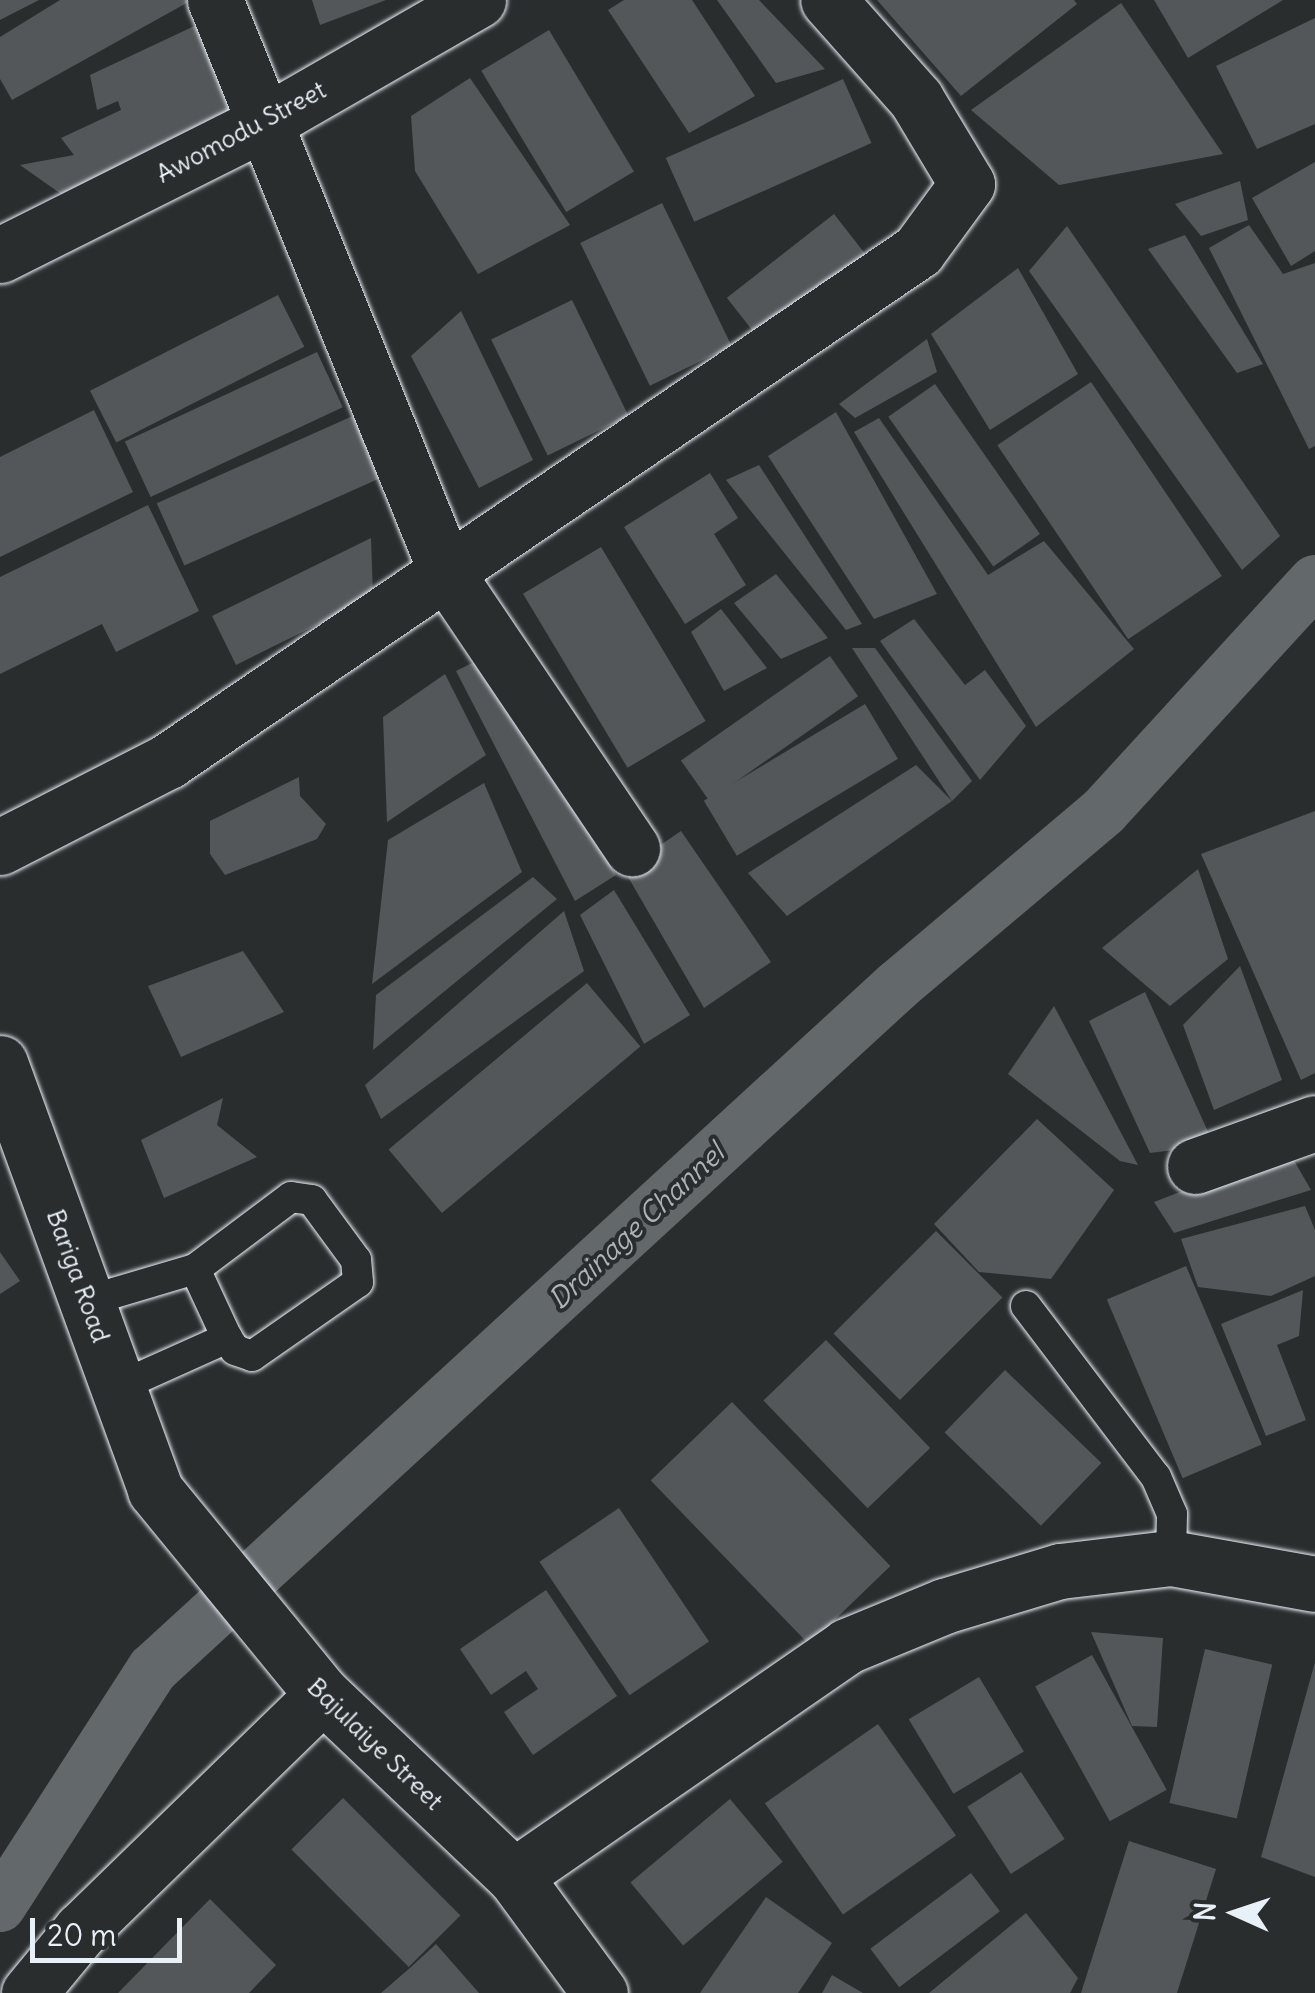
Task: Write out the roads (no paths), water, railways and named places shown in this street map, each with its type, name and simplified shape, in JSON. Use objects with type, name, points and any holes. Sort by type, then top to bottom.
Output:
[{"type":"street","points":[[215,0],[447,574],[632,848]]},
{"type":"street","name":"Awomodu Street","points":[[0,256],[264,123],[478,0]]},
{"type":"street","points":[[0,846],[168,761],[918,250],[967,184],[916,99],[828,0]]},
{"type":"street","name":"Bariga Road","points":[[0,1063],[155,1490]]},
{"type":"street","points":[[1195,1166],[1315,1123]]},
{"type":"street","name":"Bajulaiye Street","points":[[155,1490],[307,1678],[514,1876],[589,1989]]},
{"type":"street","points":[[514,1876],[847,1646],[944,1606],[1060,1571],[1171,1558],[1315,1584]]},
{"type":"street","points":[[30,1993],[81,1930],[307,1678]]},
{"type":"lane","points":[[87,1301],[194,1269],[291,1198],[312,1200],[356,1260],[358,1282],[252,1356],[235,1350],[194,1269]]},
{"type":"lane","points":[[1026,1306],[1156,1476],[1172,1514],[1171,1558]]},
{"type":"lane","points":[[118,1387],[228,1338]]},
{"type":"waterway","name":"Drainage Channel","points":[[0,1906],[153,1669],[897,986],[1104,811],[1315,581]]}]
